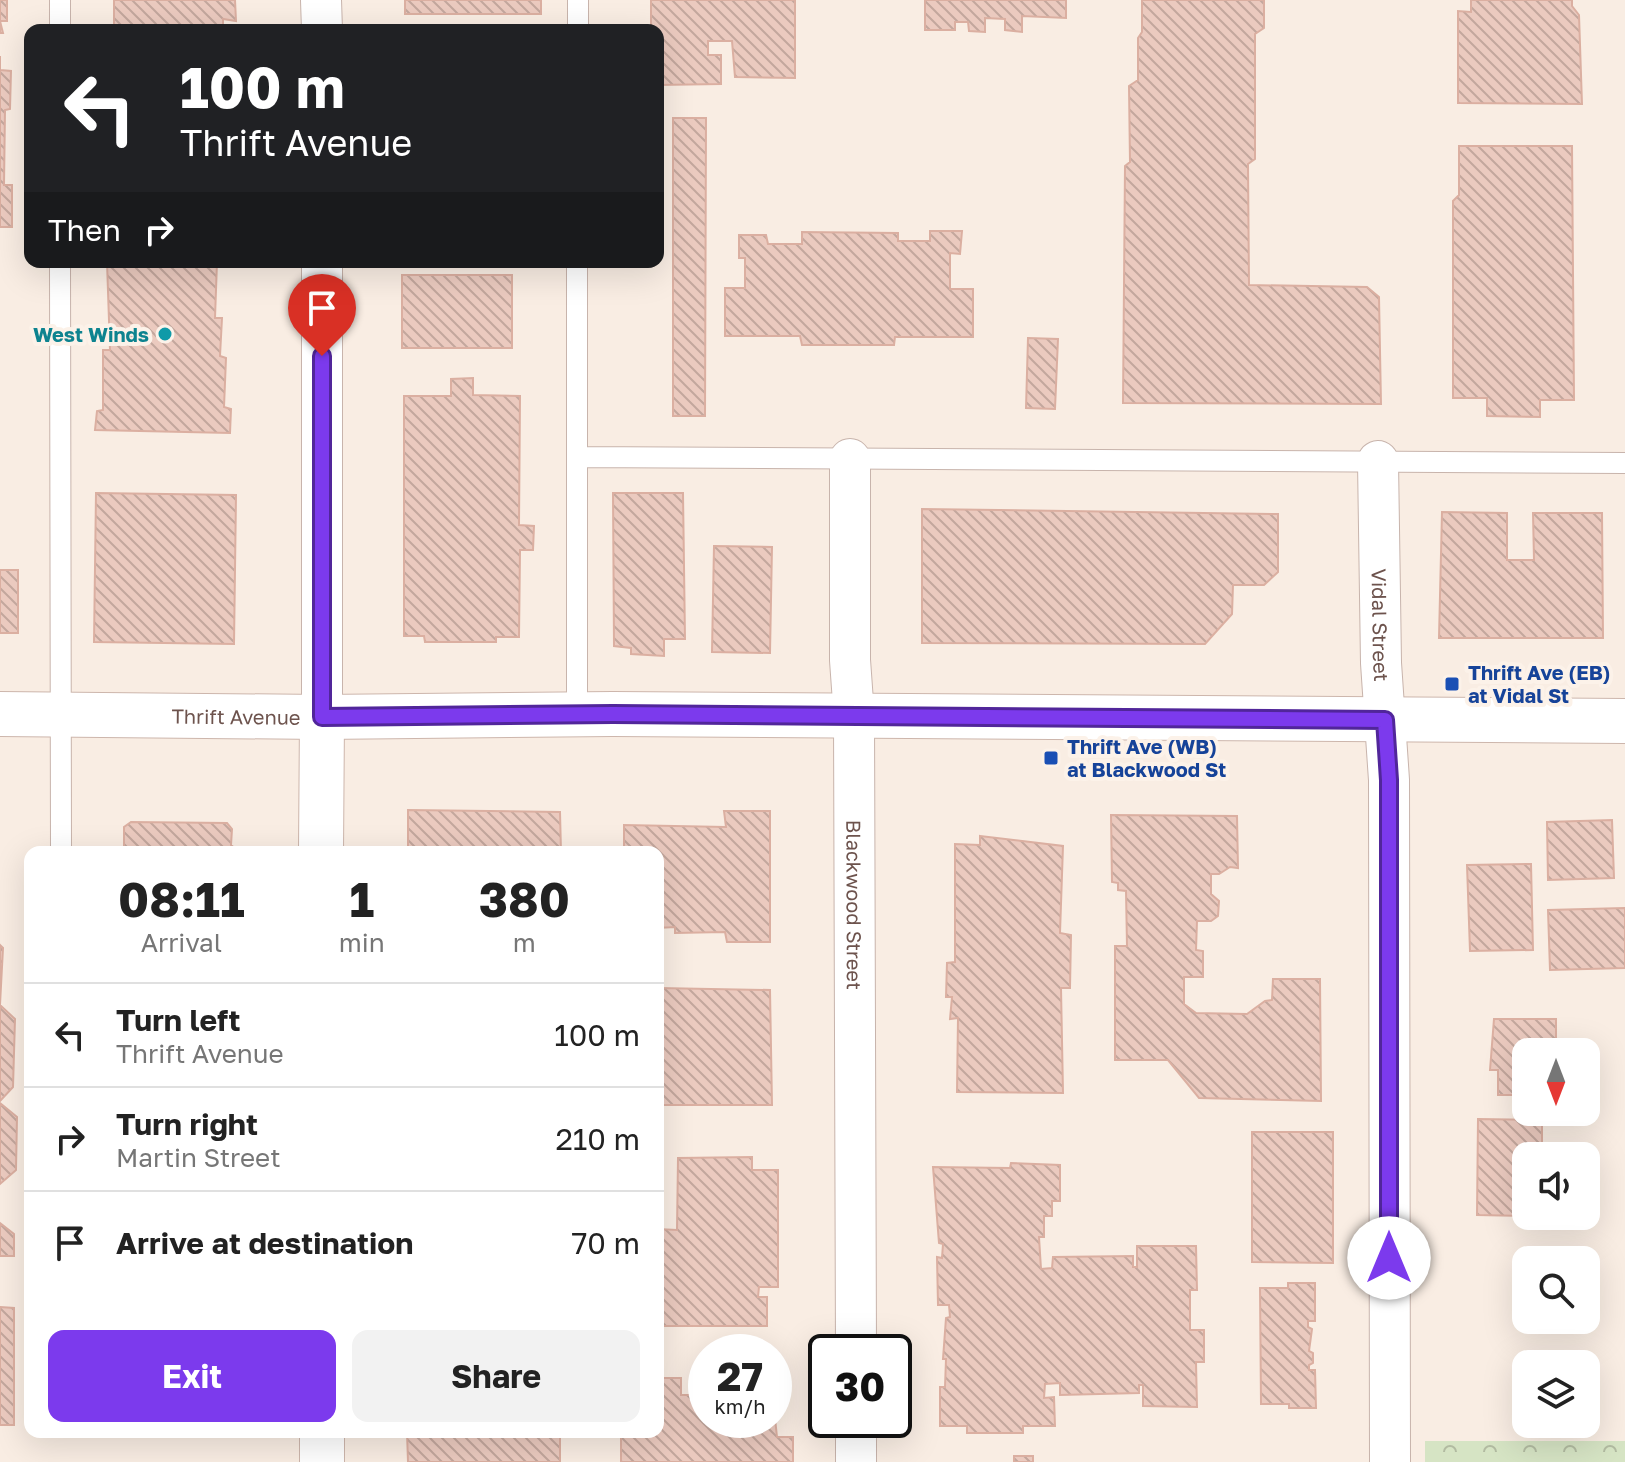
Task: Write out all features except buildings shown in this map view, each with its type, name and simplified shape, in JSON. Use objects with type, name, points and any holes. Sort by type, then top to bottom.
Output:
[{"type":"street","points":[[321,0],[322,24]]},
{"type":"street","points":[[321,846],[322,268]]},
{"type":"street","name":"Blackwood Street","points":[[850,459],[856,1334]]},
{"type":"street","name":"Vidal Street","points":[[1378,461],[1381,663],[1389,780],[1390,1462]]},
{"type":"street","name":"Thrift Avenue","points":[[0,714],[322,717],[577,714],[1625,721]]},
{"type":"street","points":[[322,1438],[322,1462]]},
{"type":"street","points":[[856,1438],[856,1462]]},
{"type":"lane","points":[[60,0],[60,24]]},
{"type":"lane","points":[[578,0],[578,24]]},
{"type":"lane","points":[[60,268],[61,846]]},
{"type":"lane","points":[[577,268],[577,714]]},
{"type":"lane","points":[[577,457],[1625,463]]},
{"type":"green space","points":[[1425,1441],[1625,1441],[1625,1462],[1425,1462]]},
{"type":"place","name":"West Winds","points":[[165,334]]},
{"type":"place","name":"Thrift Ave (EB) at Vidal St","points":[[1452,684]]},
{"type":"place","name":"Thrift Ave (WB) at Blackwood St","points":[[1051,758]]},
{"type":"route","points":[[322,356],[322,717],[613,714],[1385,720],[1389,780],[1389,1258]]}]
